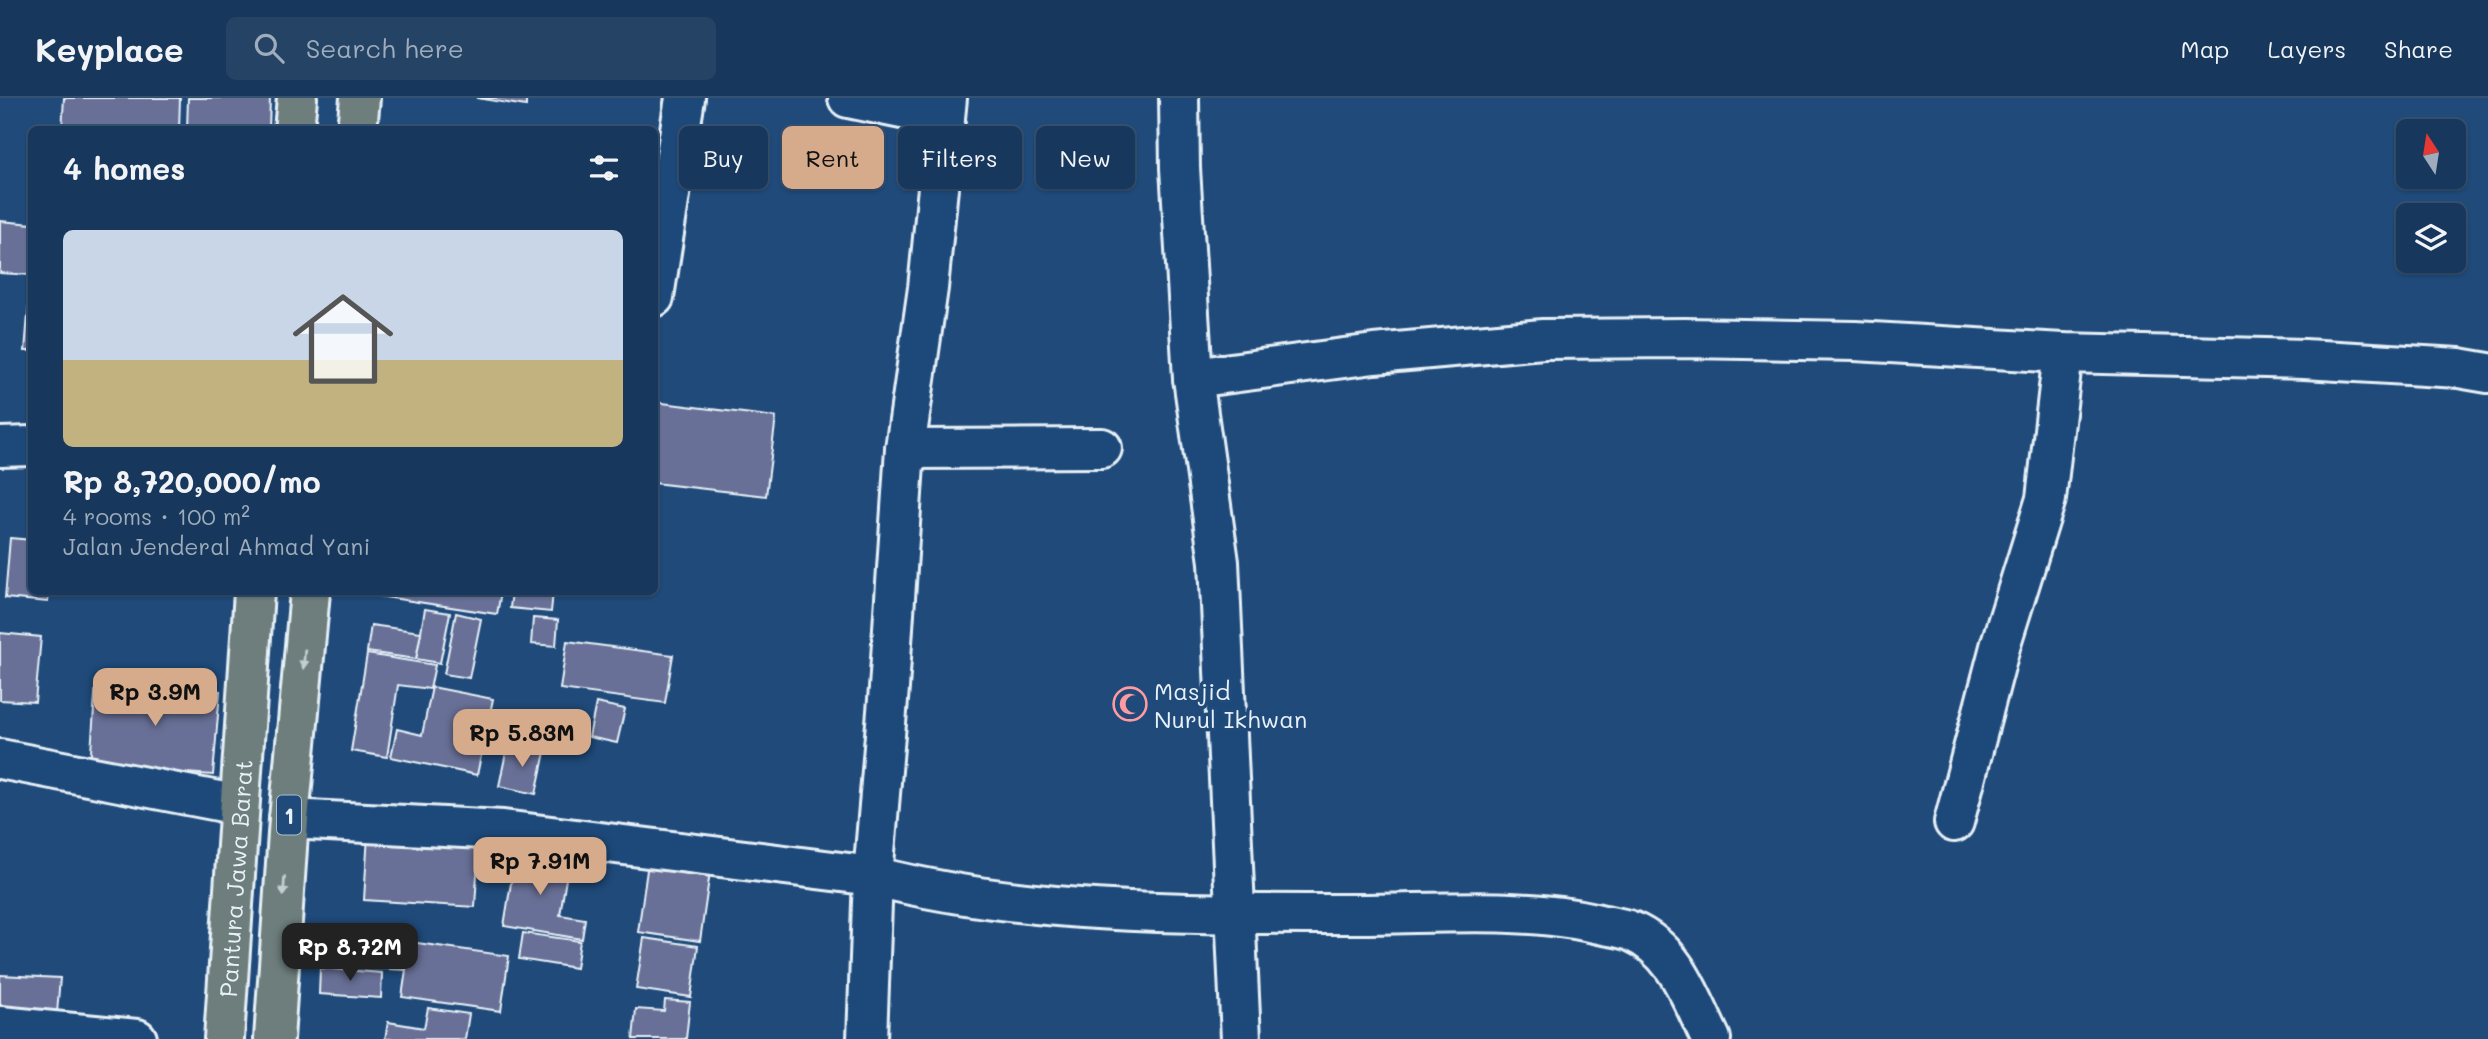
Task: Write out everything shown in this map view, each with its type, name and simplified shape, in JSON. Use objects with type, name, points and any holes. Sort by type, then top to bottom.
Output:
[{"type":"highway","points":[[294,126],[297,98]]},
{"type":"highway","points":[[357,126],[360,98]]},
{"type":"highway","name":"Pantura Jawa Barat","points":[[224,1039],[254,595]]},
{"type":"highway","name":"1","points":[[274,1039],[289,819],[310,595]]},
{"type":"street","points":[[658,271],[685,98]]},
{"type":"street","points":[[848,98],[946,108],[928,288],[905,449],[873,876],[867,1039]]},
{"type":"street","points":[[1179,98],[1180,168],[1194,377],[1219,562],[1241,1039]]},
{"type":"street","points":[[1194,377],[1374,354],[1543,340],[1684,338],[1855,341],[2063,353],[2304,359],[2459,368],[2488,373]]},
{"type":"street","points":[[1954,822],[2001,643],[2046,499],[2063,353]]},
{"type":"street","points":[[0,447],[28,446]]},
{"type":"street","points":[[905,449],[1102,448]]},
{"type":"street","points":[[0,759],[239,805]]},
{"type":"street","points":[[289,819],[503,830],[873,876],[917,887],[1012,901],[1138,912],[1564,916],[1630,931],[1659,947],[1673,964],[1711,1039]]},
{"type":"street","points":[[0,1026],[137,1039]]},
{"type":"building","points":[[64,98],[180,98],[179,126],[62,126]]},
{"type":"building","points":[[188,98],[270,98],[269,126],[187,126]]},
{"type":"building","points":[[477,98],[526,98],[526,106]]},
{"type":"building","points":[[0,221],[28,224],[28,275],[0,273]]},
{"type":"building","points":[[28,314],[28,351],[25,351]]},
{"type":"building","points":[[658,402],[776,417],[766,496],[658,483]]},
{"type":"building","points":[[10,538],[28,540],[28,595],[49,595],[48,602],[5,598]]},
{"type":"building","points":[[372,595],[500,595],[497,614]]},
{"type":"building","points":[[512,595],[553,595],[551,612],[510,608]]},
{"type":"building","points":[[425,609],[450,613],[440,663],[416,659]]},
{"type":"building","points":[[456,613],[481,619],[469,678],[444,674]]},
{"type":"building","points":[[533,618],[558,620],[556,646],[531,644]]},
{"type":"building","points":[[371,625],[421,632],[416,659],[367,652]]},
{"type":"building","points":[[0,633],[41,637],[35,702],[0,700]]},
{"type":"building","points":[[567,641],[673,655],[665,703],[560,689]]},
{"type":"building","points":[[367,654],[435,665],[430,689],[398,685],[387,757],[351,751]]},
{"type":"building","points":[[96,681],[220,691],[213,775],[90,766]]},
{"type":"building","points":[[432,687],[493,699],[477,775],[391,757],[397,729],[422,735]]},
{"type":"building","points":[[596,703],[625,709],[617,743],[589,737]]},
{"type":"building","points":[[508,743],[545,752],[536,794],[499,786]]},
{"type":"building","points":[[368,834],[479,841],[475,907],[364,900]]},
{"type":"building","points":[[516,852],[569,861],[560,915],[585,919],[582,939],[504,926]]},
{"type":"building","points":[[649,856],[711,865],[700,941],[638,932]]},
{"type":"building","points":[[336,932],[408,937],[405,970],[333,966]]},
{"type":"building","points":[[523,933],[580,941],[576,968],[519,959]]},
{"type":"building","points":[[644,938],[698,946],[691,997],[636,989]]},
{"type":"building","points":[[410,942],[509,956],[501,1011],[402,997]]},
{"type":"building","points":[[320,968],[382,973],[381,998],[319,994]]},
{"type":"building","points":[[0,975],[60,978],[57,1013],[0,1009]]},
{"type":"building","points":[[665,1000],[690,1002],[686,1039],[633,1039],[636,1009],[664,1011]]},
{"type":"building","points":[[428,1008],[469,1014],[465,1039],[385,1039],[388,1022],[424,1028]]},
{"type":"place","name":"Masjid Nurul Ikhwan","points":[[1130,704]]}]
